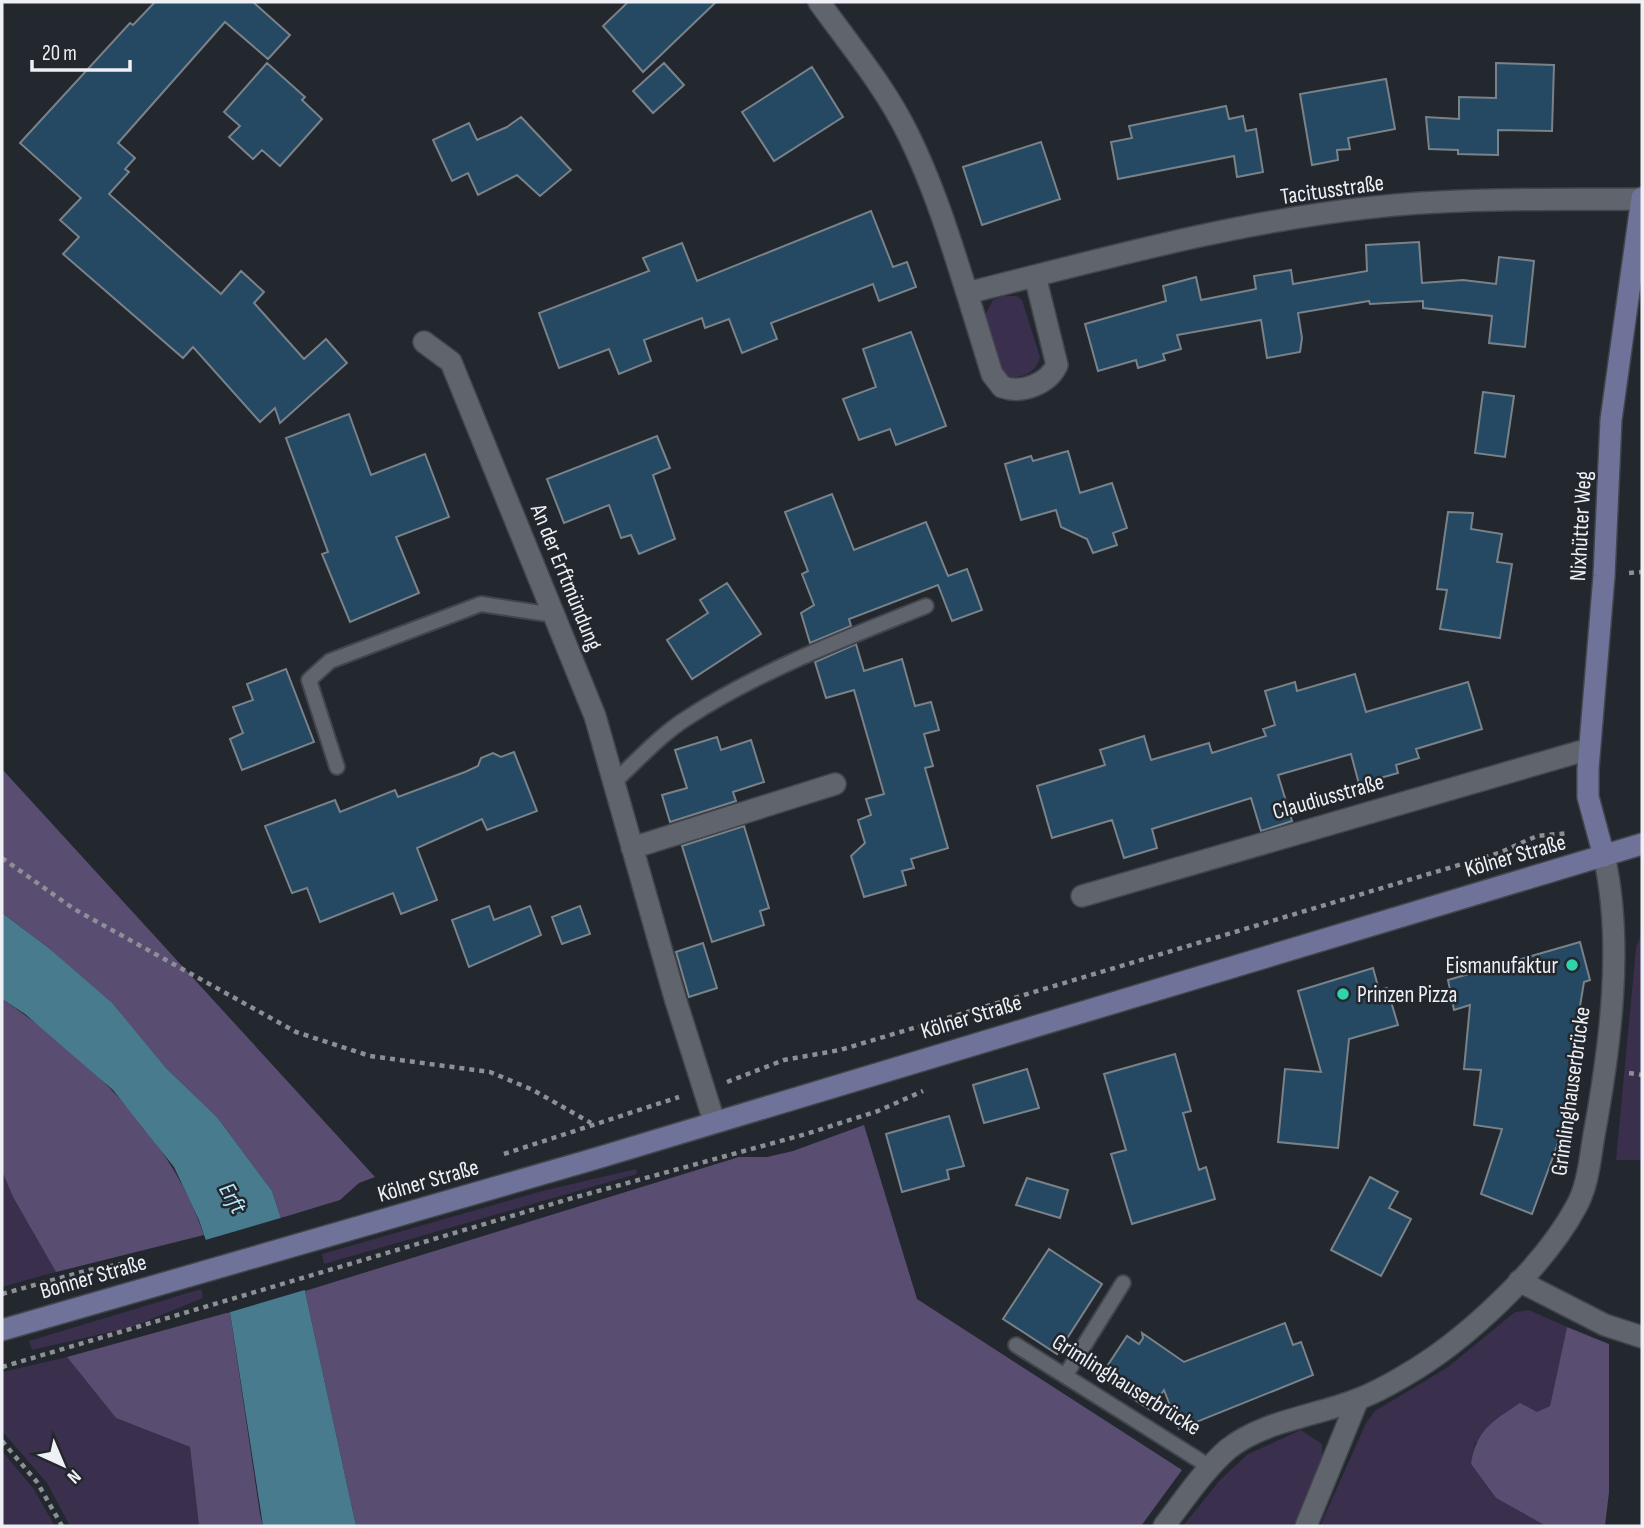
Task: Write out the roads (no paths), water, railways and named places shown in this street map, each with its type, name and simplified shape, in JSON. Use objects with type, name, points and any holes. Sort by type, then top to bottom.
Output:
[{"type":"main road","name":"Nixhütter Weg","points":[[1604,856],[1588,797],[1590,749],[1604,576],[1611,420],[1638,252],[1642,198]]},
{"type":"main road","name":"Kölner Straße","points":[[198,1273],[714,1122],[1642,844]]},
{"type":"main road","name":"Bonner Straße","points":[[2,1329],[198,1273]]},
{"type":"street","points":[[820,2],[887,97],[908,135],[941,208],[992,374],[1002,387],[1016,390],[1042,383],[1049,378],[1057,365],[1035,276]]},
{"type":"street","name":"Tacitusstraße","points":[[967,293],[1189,238],[1367,208],[1513,200],[1642,198]]},
{"type":"street","name":"An der Erftmündung","points":[[424,342],[451,362],[595,716],[714,1122]]},
{"type":"street","name":"Claudiusstraße","points":[[1082,896],[1590,749]]},
{"type":"street","points":[[632,848],[835,784]]},
{"type":"street","name":"Grimlinghauserbrücke","points":[[1164,1526],[1210,1467],[1230,1448],[1255,1433],[1358,1399],[1405,1376],[1442,1351],[1486,1315],[1519,1281],[1560,1231],[1577,1205],[1587,1177],[1610,1018],[1613,894],[1604,856]]},
{"type":"street","points":[[1519,1281],[1605,1325],[1642,1337]]},
{"type":"street","points":[[1306,1526],[1358,1399]]},
{"type":"lane","points":[[337,767],[309,680],[330,661],[481,604],[554,615]]},
{"type":"lane","points":[[614,782],[684,720],[736,689],[815,650],[926,607]]},
{"type":"lane","points":[[1065,1376],[1123,1283]]},
{"type":"lane","name":"Grimlinghauserbrücke","points":[[1016,1345],[1210,1467]]},
{"type":"water","name":"Erft","points":[[2,913],[50,949],[112,1003],[166,1068],[217,1117],[272,1191],[305,1291],[356,1526],[263,1526],[230,1312],[199,1220],[174,1167],[113,1090],[25,1014],[2,999]]},
{"type":"place","name":"Eismanufaktur","points":[[1572,965]]},
{"type":"place","name":"Prinzen Pizza","points":[[1343,994]]}]
